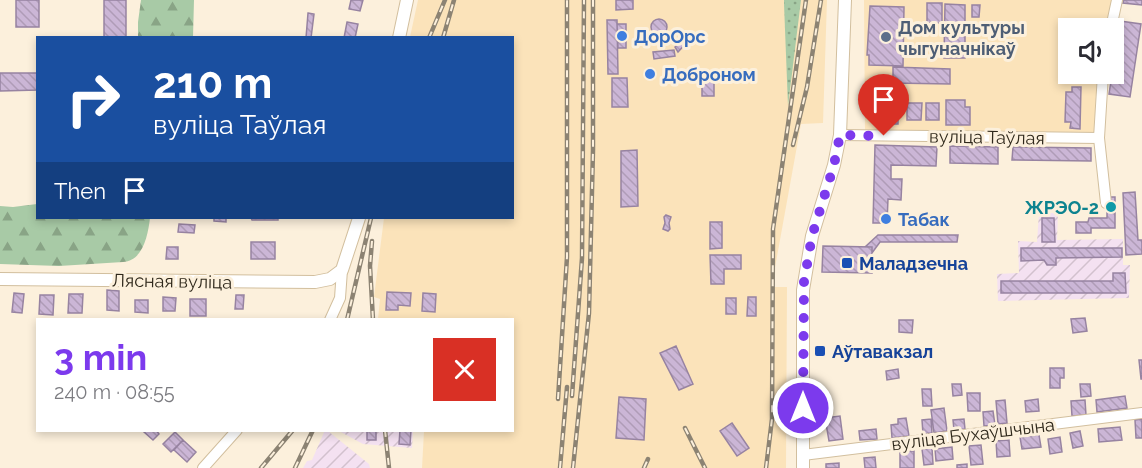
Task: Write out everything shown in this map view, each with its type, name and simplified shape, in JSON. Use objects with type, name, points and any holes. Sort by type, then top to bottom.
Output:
[{"type":"main road","points":[[399,36],[407,0]]},
{"type":"main road","points":[[803,462],[802,290],[812,236],[834,165],[840,135],[845,0]]},
{"type":"main road","points":[[342,270],[359,219]]},
{"type":"main road","name":"Лясная вуліца","points":[[0,279],[315,282],[330,279],[342,270]]},
{"type":"street","points":[[1113,18],[1117,0]]},
{"type":"street","points":[[1102,84],[1099,138],[1107,203]]},
{"type":"street","name":"вуліца Таўлая","points":[[840,135],[1099,138]]},
{"type":"street","points":[[331,318],[340,298],[342,270]]},
{"type":"street","name":"вуліца Бухаўшчына","points":[[803,462],[1142,413]]},
{"type":"street","points":[[203,468],[235,432]]},
{"type":"shaded area","points":[[418,0],[827,0],[823,123],[801,124],[774,273],[774,287],[787,287],[786,468],[422,468],[424,432],[514,432],[514,318],[378,318],[380,299],[374,297],[384,219],[514,219],[514,36],[410,36]]},
{"type":"shaded area","points":[[864,0],[1112,0],[1108,18],[1058,18],[1058,84],[1096,84],[1094,132],[865,131]]},
{"type":"shaded area","points":[[1039,213],[1058,213],[1057,240],[1123,239],[1123,265],[1130,265],[1129,298],[998,301],[997,274],[1019,273],[1018,241],[1037,242]]},
{"type":"shaded area","points":[[324,432],[329,432],[369,464],[370,468],[303,468],[307,461],[312,460]]},
{"type":"shaded area","points":[[341,432],[413,432],[412,448],[363,444]]},
{"type":"green space","points":[[141,0],[194,0],[193,36],[138,36]]},
{"type":"green space","points":[[784,0],[801,0],[788,106],[784,4]]},
{"type":"green space","points":[[36,204],[36,219],[150,219],[143,246],[130,261],[59,266],[0,264],[0,206]]},
{"type":"building","points":[[16,0],[39,0],[39,27],[16,27]]},
{"type":"building","points":[[104,0],[126,0],[126,36],[104,36]]},
{"type":"building","points":[[351,0],[363,0],[360,11],[349,9]]},
{"type":"building","points":[[616,0],[633,0],[633,9],[616,10]]},
{"type":"building","points":[[1124,0],[1142,0],[1142,5],[1123,3]]},
{"type":"building","points":[[927,3],[942,3],[942,23],[927,23]]},
{"type":"building","points":[[945,4],[965,5],[965,58],[944,58]]},
{"type":"building","points":[[972,5],[980,5],[979,17],[972,17]]},
{"type":"building","name":"Дом культуры чыгуначнікаў","points":[[870,6],[904,7],[903,66],[869,65],[869,55],[867,55]]},
{"type":"building","points":[[308,13],[314,14],[311,36],[306,36]]},
{"type":"building","points":[[656,19],[662,19],[667,27],[665,33],[656,35],[651,30],[651,24]]},
{"type":"building","points":[[607,20],[617,20],[618,74],[608,74]]},
{"type":"building","points":[[347,22],[358,24],[355,36],[344,36]]},
{"type":"building","points":[[1124,22],[1141,24],[1130,97],[1109,94],[1111,84],[1124,84]]},
{"type":"building","name":"ДорОрс","points":[[617,24],[626,24],[626,48],[618,48]]},
{"type":"building","points":[[686,35],[690,39],[678,52],[675,47]]},
{"type":"building","points":[[674,50],[675,56],[654,59],[653,52]]},
{"type":"building","points":[[893,67],[950,69],[950,84],[893,83]]},
{"type":"building","points":[[0,73],[36,73],[36,90],[0,91]]},
{"type":"building","points":[[702,73],[714,73],[714,96],[702,96]]},
{"type":"building","points":[[612,78],[627,78],[628,107],[612,107]]},
{"type":"building","points":[[1072,87],[1081,87],[1080,129],[1070,128],[1071,122],[1065,122],[1066,92],[1072,92]]},
{"type":"building","points":[[946,100],[965,100],[965,107],[970,107],[970,125],[946,125]]},
{"type":"building","points":[[877,102],[898,102],[898,124],[877,124]]},
{"type":"building","points":[[907,103],[922,103],[921,120],[907,120]]},
{"type":"building","points":[[926,103],[939,103],[939,120],[926,120]]},
{"type":"building","points":[[875,145],[937,147],[936,166],[891,165],[891,179],[902,179],[901,200],[888,199],[887,223],[873,223]]},
{"type":"building","points":[[950,146],[998,147],[998,164],[950,163]]},
{"type":"building","points":[[1013,147],[1091,148],[1091,161],[1012,160]]},
{"type":"building","points":[[637,150],[638,206],[621,207],[621,151]]},
{"type":"building","points":[[1135,192],[1138,240],[1142,240],[1142,254],[1126,255],[1123,193]]},
{"type":"building","name":"ЖРЭО-2","points":[[1107,197],[1115,197],[1115,228],[1091,228],[1091,233],[1076,233],[1076,222],[1088,222],[1089,218],[1107,218]]},
{"type":"building","points":[[666,215],[671,217],[668,231],[663,229]]},
{"type":"building","points":[[1042,218],[1054,218],[1055,242],[1042,242]]},
{"type":"building","points":[[214,219],[226,219],[226,222],[214,221]]},
{"type":"building","points":[[252,219],[278,219],[278,220]]},
{"type":"building","points":[[710,222],[722,222],[722,248],[710,249]]},
{"type":"building","points":[[179,224],[195,225],[194,233],[178,232]]},
{"type":"building","points":[[878,235],[958,235],[957,242],[880,242],[872,253],[872,247],[865,247]]},
{"type":"building","points":[[251,242],[275,242],[275,259],[251,259]]},
{"type":"building","name":"Маладзечна","points":[[823,246],[872,247],[872,273],[822,272]]},
{"type":"building","points":[[167,247],[178,247],[178,259],[166,259]]},
{"type":"building","points":[[1021,248],[1122,248],[1122,257],[1056,258],[1056,265],[1047,265],[1044,260],[1021,261]]},
{"type":"building","points":[[710,255],[741,255],[741,269],[724,269],[724,284],[711,284]]},
{"type":"building","points":[[1113,273],[1125,273],[1126,293],[1001,293],[1001,281],[1113,281]]},
{"type":"building","points":[[107,290],[119,291],[119,311],[107,310]]},
{"type":"building","points":[[387,292],[411,293],[410,306],[398,305],[398,310],[386,310]]},
{"type":"building","points":[[14,293],[24,294],[22,313],[12,312]]},
{"type":"building","points":[[423,293],[436,294],[435,312],[422,311]]},
{"type":"building","points":[[69,294],[83,294],[82,313],[68,313]]},
{"type":"building","points":[[40,295],[54,295],[53,315],[39,314]]},
{"type":"building","points":[[236,295],[244,295],[243,309],[235,309]]},
{"type":"building","points":[[163,297],[176,298],[175,311],[163,311]]},
{"type":"building","points":[[748,297],[756,297],[756,316],[747,316]]},
{"type":"building","points":[[726,298],[736,298],[736,314],[726,314]]},
{"type":"building","points":[[190,299],[206,299],[206,316],[190,316]]},
{"type":"building","points":[[135,300],[148,300],[148,313],[135,312]]},
{"type":"building","points":[[1085,318],[1087,331],[1073,333],[1071,319]]},
{"type":"building","points":[[899,320],[913,320],[912,333],[899,332]]},
{"type":"building","points":[[676,346],[693,384],[679,390],[660,353]]},
{"type":"building","points":[[1139,360],[1142,360],[1142,379],[1141,379]]},
{"type":"building","points":[[1050,368],[1064,368],[1064,378],[1060,378],[1060,388],[1050,388]]},
{"type":"building","points":[[898,369],[899,378],[887,380],[886,371]]},
{"type":"building","points":[[952,384],[961,384],[962,395],[953,396]]},
{"type":"building","points":[[1080,384],[1090,384],[1091,396],[1081,397]]},
{"type":"building","points":[[922,389],[931,389],[932,406],[923,406]]},
{"type":"building","points":[[967,393],[980,393],[980,411],[968,411]]},
{"type":"building","points":[[1125,396],[1127,408],[1097,412],[1096,400]]},
{"type":"building","points":[[619,397],[646,399],[644,440],[616,438]]},
{"type":"building","points":[[1038,399],[1039,411],[1026,412],[1025,401]]},
{"type":"building","points":[[1005,400],[1007,423],[998,424],[996,401]]},
{"type":"building","points":[[1085,400],[1086,415],[1072,416],[1071,401]]},
{"type":"building","points":[[944,408],[947,431],[934,433],[931,410]]},
{"type":"building","points":[[993,411],[995,425],[984,426],[983,412]]},
{"type":"building","points":[[840,416],[843,439],[829,441],[825,418]]},
{"type":"building","points":[[906,418],[909,436],[892,438],[891,425],[898,424],[898,419]]},
{"type":"building","points":[[931,419],[932,433],[923,434],[922,420]]},
{"type":"building","points":[[964,419],[965,429],[954,430],[953,420]]},
{"type":"building","points":[[1142,419],[1142,438],[1136,438],[1135,420]]},
{"type":"building","points":[[732,423],[749,448],[737,456],[720,431]]},
{"type":"building","points":[[1120,427],[1122,440],[1099,442],[1098,429]]},
{"type":"building","points":[[876,429],[877,439],[860,440],[859,431]]},
{"type":"building","points":[[1080,431],[1083,446],[1073,448],[1070,433]]},
{"type":"building","points":[[144,432],[158,432],[159,434],[153,440]]},
{"type":"building","points":[[175,432],[183,440],[171,452],[163,444]]},
{"type":"building","points":[[367,432],[376,432],[376,440],[367,440]]},
{"type":"building","points":[[400,432],[411,432],[410,445],[399,444]]},
{"type":"building","points":[[1039,435],[1041,447],[1022,449],[1020,437]]},
{"type":"building","points":[[1060,437],[1062,452],[1050,454],[1048,439]]},
{"type":"building","points":[[183,440],[196,452],[187,462],[174,450]]},
{"type":"building","points":[[1009,440],[1010,456],[997,457],[996,441]]},
{"type":"building","points":[[981,445],[983,464],[971,465],[969,446]]},
{"type":"building","points":[[952,447],[953,459],[936,461],[935,449]]},
{"type":"building","points":[[932,448],[933,464],[924,465],[922,449]]},
{"type":"building","points":[[900,451],[914,451],[914,468],[900,468]]},
{"type":"building","points":[[875,457],[876,468],[865,468],[864,458]]},
{"type":"building","points":[[839,463],[839,468],[826,468],[826,464]]},
{"type":"building","points":[[967,464],[967,468],[957,468],[957,465]]},
{"type":"railway","points":[[430,36],[445,0]]},
{"type":"railway","points":[[444,36],[454,0]]},
{"type":"railway","points":[[558,399],[567,257],[567,0]]},
{"type":"railway","points":[[572,396],[582,258],[584,0]]},
{"type":"railway","points":[[573,468],[589,313],[593,150],[593,0]]},
{"type":"railway","points":[[766,468],[772,419],[773,229],[806,0]]},
{"type":"railway","points":[[793,145],[807,87],[821,0]]},
{"type":"railway","points":[[347,318],[371,219]]},
{"type":"railway","points":[[372,241],[370,266],[373,318]]},
{"type":"railway","points":[[560,468],[567,387]]},
{"type":"railway","points":[[685,428],[705,468]]},
{"type":"railway","points":[[261,468],[291,432]]},
{"type":"railway","points":[[295,468],[312,432]]},
{"type":"railway","points":[[385,432],[389,468]]},
{"type":"railway","points":[[644,468],[648,459]]},
{"type":"place","name":"ДорОрс","points":[[622,36]]},
{"type":"place","name":"Дом культуры чыгуначнікаў","points":[[886,37]]},
{"type":"place","name":"Доброном","points":[[650,74]]},
{"type":"place","name":"ЖРЭО-2","points":[[1111,207]]},
{"type":"place","name":"Табак","points":[[886,219]]},
{"type":"place","name":"Маладзечна","points":[[847,263]]},
{"type":"place","name":"Аўтавакзал","points":[[820,351]]},
{"type":"route","points":[[803,408],[802,290],[812,236],[834,165],[840,135],[884,136]]}]
